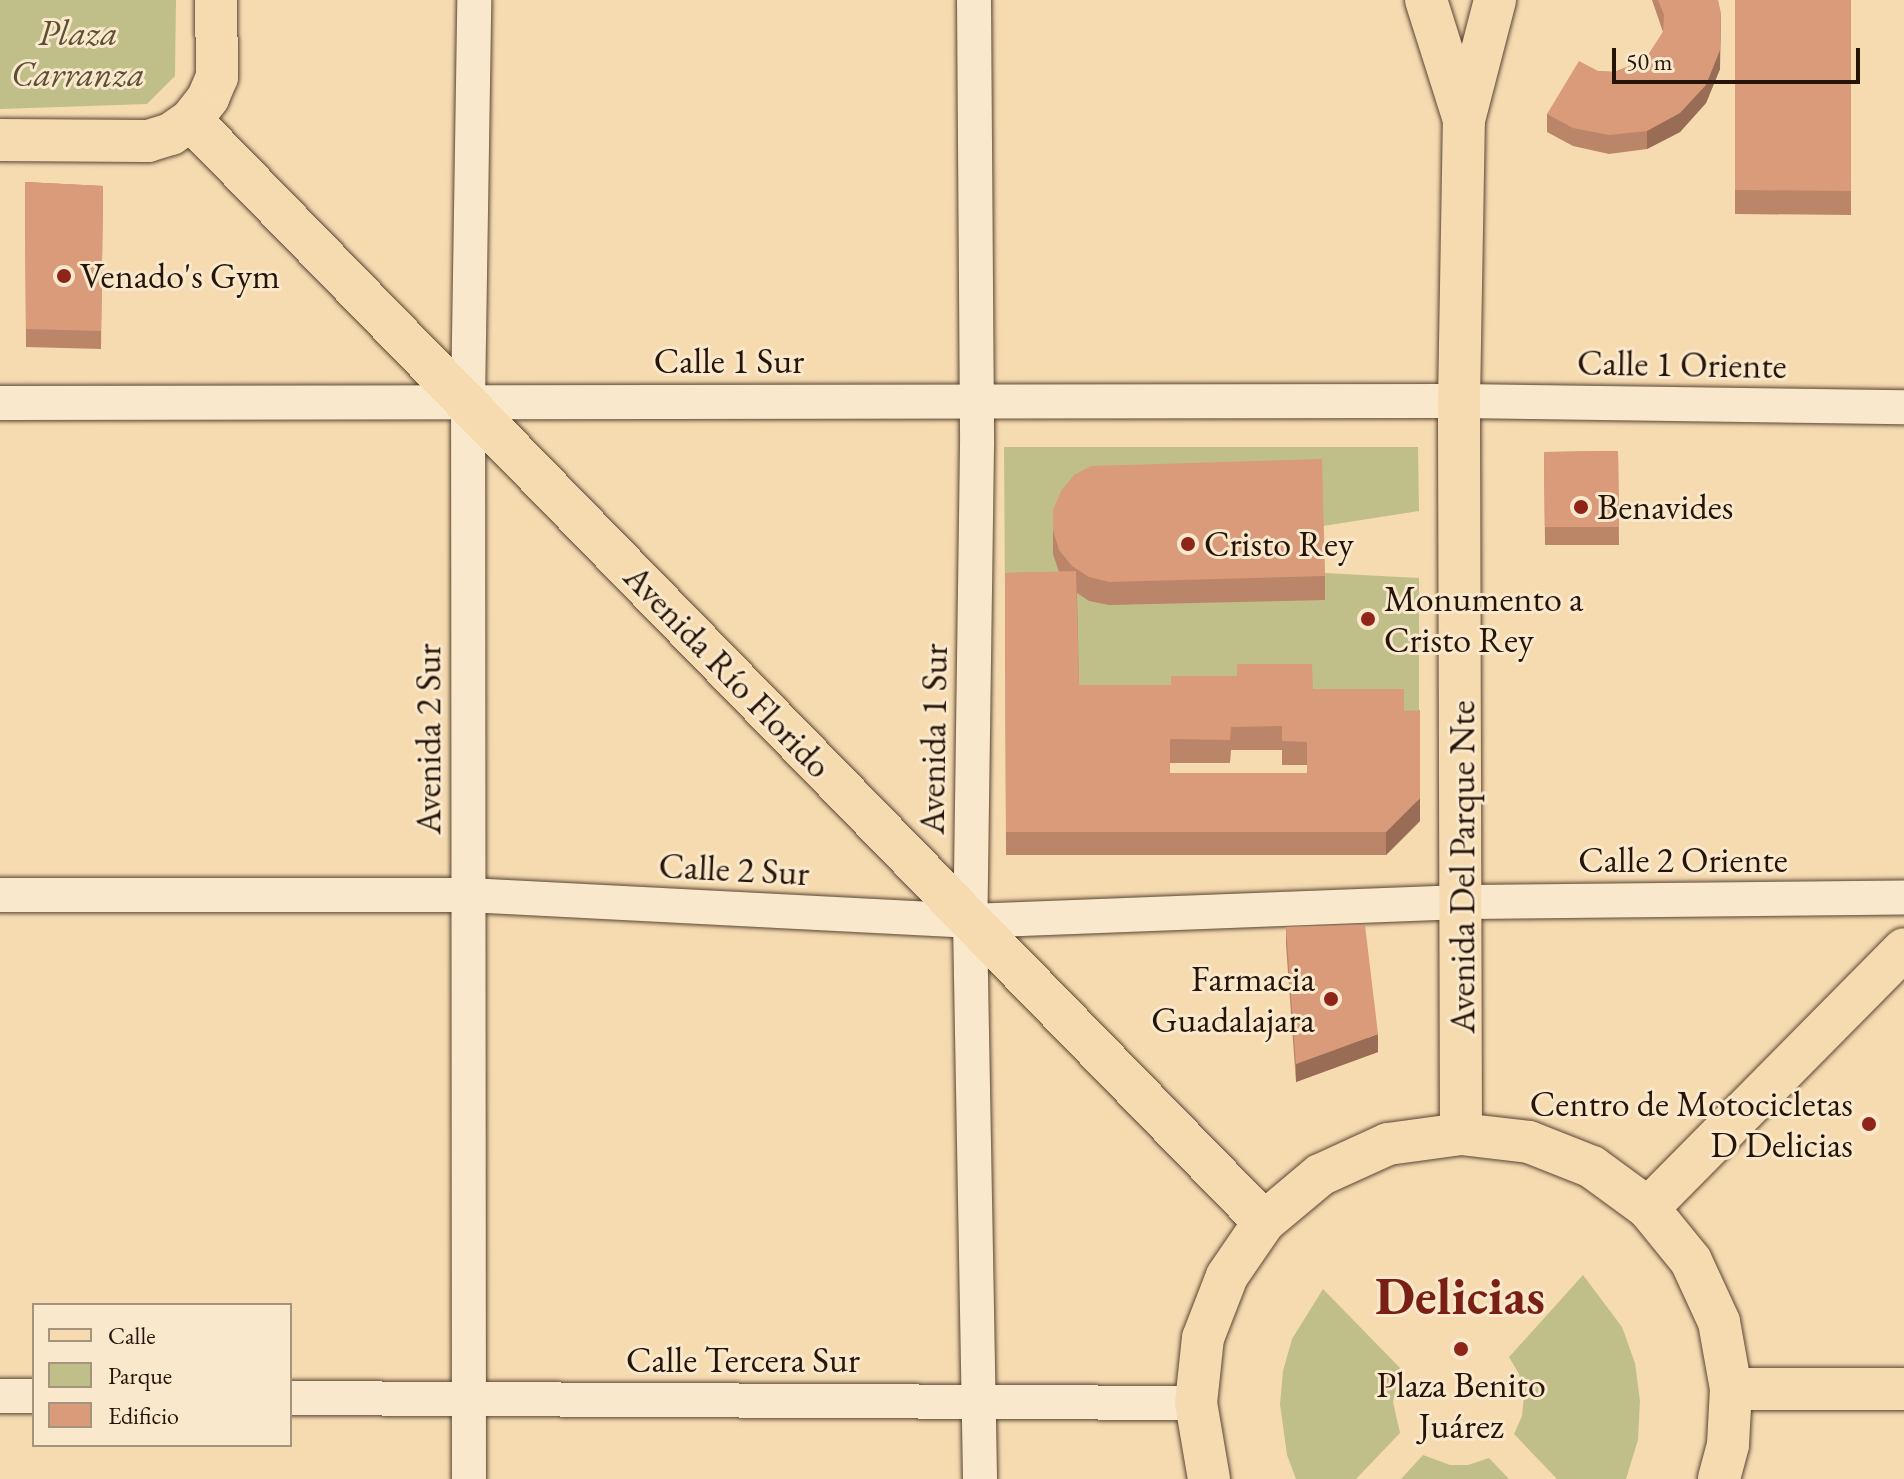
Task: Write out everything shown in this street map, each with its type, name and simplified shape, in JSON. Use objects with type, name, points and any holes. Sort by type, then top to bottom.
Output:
[{"type":"main road","points":[[0,140],[148,141],[171,134],[191,120],[208,98],[217,77],[216,0]]},
{"type":"main road","points":[[1426,0],[1464,120]]},
{"type":"main road","points":[[1464,120],[1495,0]]},
{"type":"main road","name":"Avenida Río Florido","points":[[191,120],[1264,1222]]},
{"type":"main road","name":"Avenida Del Parque Nte","points":[[1461,1134],[1463,902],[1459,401],[1464,120]]},
{"type":"main road","points":[[1648,1208],[1904,949]]},
{"type":"main road","points":[[1209,1479],[1196,1403],[1208,1325],[1227,1276],[1264,1222],[1320,1175],[1388,1144],[1461,1134],[1529,1142],[1592,1167],[1648,1208],[1691,1261],[1719,1322],[1731,1389],[1728,1445],[1719,1479]]},
{"type":"main road","points":[[1731,1389],[1904,1389]]},
{"type":"street","name":"Avenida 2 Sur","points":[[469,1479],[468,402],[474,0]]},
{"type":"street","name":"Avenida 1 Sur","points":[[974,0],[976,401],[970,921],[980,1479]]},
{"type":"street","name":"Calle 1 Sur","points":[[0,403],[1459,401]]},
{"type":"street","name":"Calle 1 Oriente","points":[[1459,401],[1904,407]]},
{"type":"street","name":"Calle 2 Sur","points":[[0,895],[468,895],[970,921],[1463,902]]},
{"type":"street","name":"Calle 2 Oriente","points":[[1463,902],[1904,897]]},
{"type":"street","points":[[0,1396],[32,1396]]},
{"type":"street","name":"Calle Tercera Sur","points":[[292,1398],[1196,1403]]},
{"type":"green space","name":"Plaza Carranza","points":[[0,0],[176,0],[175,76],[147,104],[0,109]]},
{"type":"green space","points":[[1004,447],[1418,447],[1419,511],[1323,526],[1325,573],[1419,578],[1419,710],[1079,709],[1005,596]]},
{"type":"green space","points":[[1583,1275],[1622,1327],[1635,1363],[1640,1401],[1638,1440],[1626,1479],[1557,1479],[1514,1434],[1522,1416],[1524,1395],[1519,1374],[1509,1357]]},
{"type":"green space","points":[[1323,1289],[1400,1368],[1393,1402],[1400,1433],[1356,1479],[1296,1479],[1287,1455],[1280,1404],[1283,1371],[1292,1339]]},
{"type":"green space","points":[[1423,1455],[1450,1465],[1468,1465],[1489,1458],[1509,1479],[1401,1479]]},
{"type":"building","points":[[1658,0],[1718,0],[1721,13],[1720,50],[1706,85],[1680,113],[1647,131],[1609,135],[1573,128],[1547,114],[1579,61],[1598,71],[1614,72],[1645,60],[1663,32],[1664,15]]},
{"type":"building","points":[[1735,0],[1851,0],[1851,191],[1735,190]]},
{"type":"building","name":"Venado's Gym","points":[[25,182],[103,186],[101,331],[26,329]]},
{"type":"building","name":"Benavides","points":[[1618,451],[1619,527],[1545,527],[1544,452]]},
{"type":"building","name":"Cristo Rey","points":[[1322,459],[1325,576],[1109,582],[1089,577],[1072,566],[1059,550],[1053,530],[1053,510],[1061,491],[1074,475],[1091,466]]},
{"type":"building","points":[[1076,571],[1079,685],[1171,685],[1171,676],[1237,676],[1237,664],[1312,664],[1313,689],[1404,689],[1404,711],[1420,710],[1420,798],[1386,832],[1006,832],[1005,573]],"holes":[[[1282,726],[1282,741],[1307,742],[1307,773],[1170,773],[1170,739],[1230,740],[1231,727]]]},
{"type":"building","name":"Farmacia Guadalajara","points":[[1365,925],[1378,1034],[1296,1064],[1286,927]]},
{"type":"place","name":"Venado's Gym","points":[[64,276]]},
{"type":"place","name":"Benavides","points":[[1581,507]]},
{"type":"place","name":"Cristo Rey","points":[[1188,544]]},
{"type":"place","name":"Monumento a Cristo Rey","points":[[1368,619]]},
{"type":"place","name":"Farmacia Guadalajara","points":[[1331,999]]},
{"type":"place","name":"Centro de Motocicletas D Delicias","points":[[1869,1124]]},
{"type":"place","name":"Plaza Benito Juárez","points":[[1461,1349]]},
{"type":"district","name":"Delicias","points":[[1460,1296]]}]
